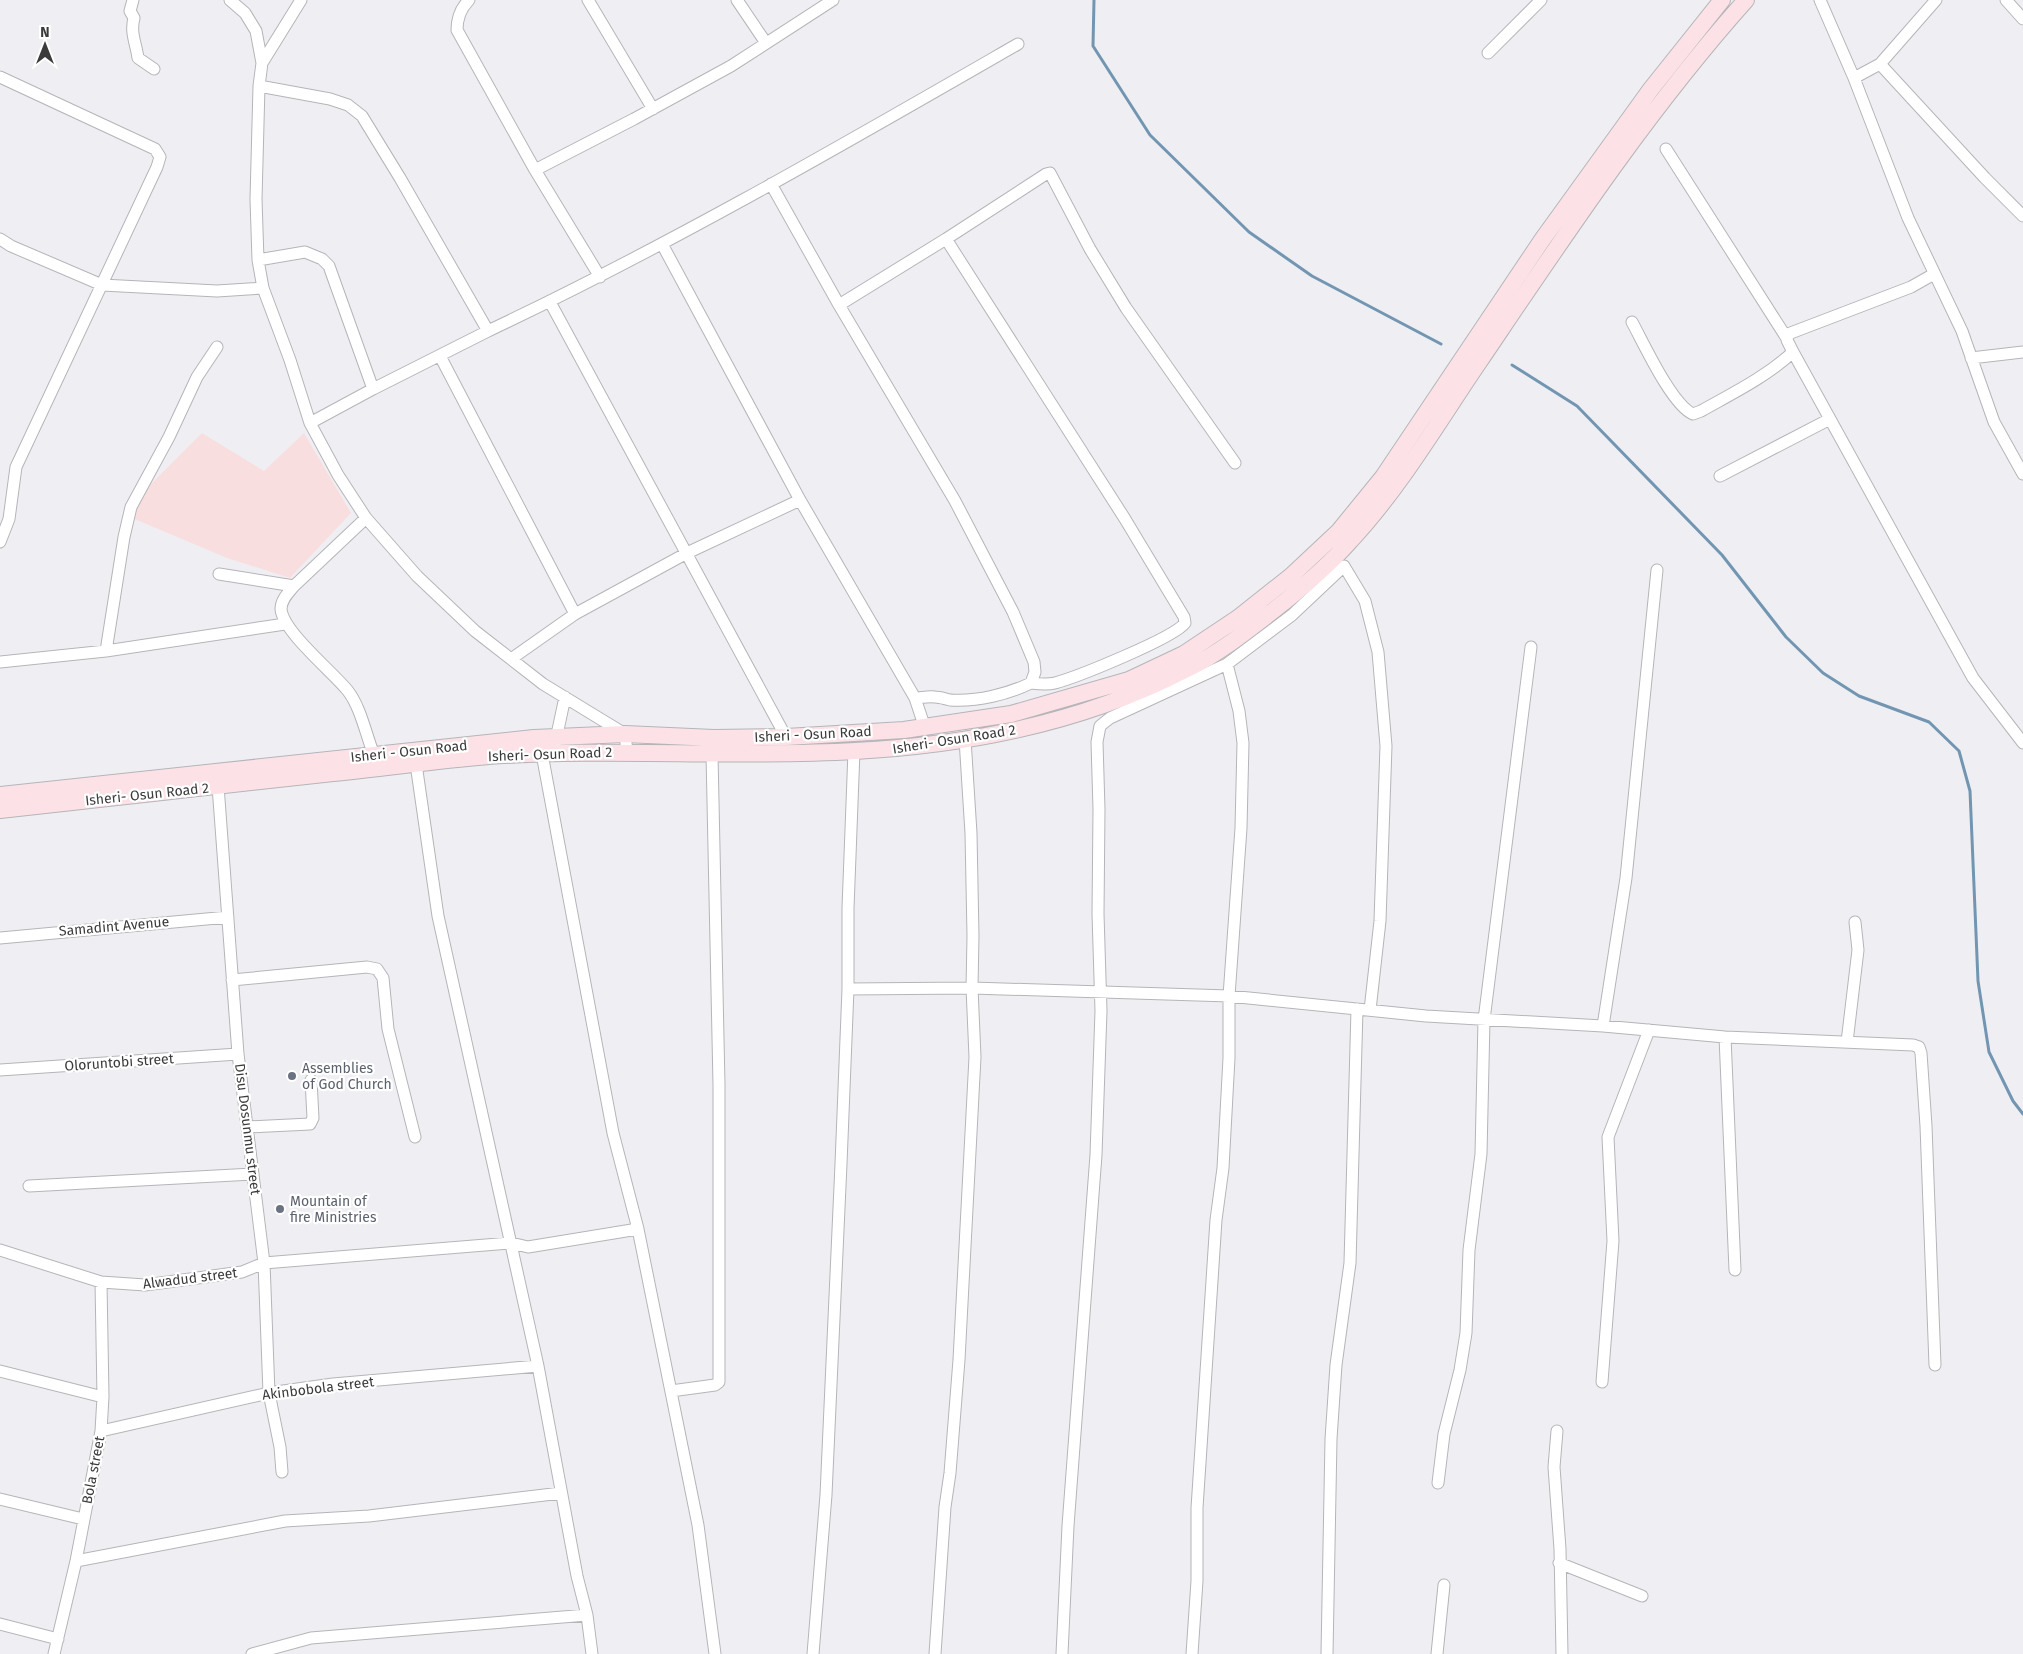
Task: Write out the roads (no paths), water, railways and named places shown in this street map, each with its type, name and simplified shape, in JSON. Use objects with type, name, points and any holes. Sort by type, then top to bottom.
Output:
[{"type":"main road","name":"Isheri - Osun Road","points":[[0,796],[556,736],[625,734],[714,738],[786,737],[925,728],[1011,714],[1086,694],[1129,680],[1184,654],[1238,618],[1291,576],[1339,531],[1383,477],[1542,240],[1645,97],[1722,0]]},
{"type":"main road","name":"Isheri- Osun Road 2","points":[[0,810],[488,756],[627,752],[712,754],[854,751],[965,739],[992,735],[1071,717],[1138,692],[1191,668],[1231,642],[1301,588],[1350,542],[1396,486],[1555,249],[1663,99],[1711,38],[1746,0]]},
{"type":"street","points":[[133,0],[130,12],[134,18],[132,38],[136,44],[138,58],[154,69]]},
{"type":"street","points":[[230,0],[245,13],[256,31],[262,63],[259,86],[256,199],[258,260],[263,288],[290,360],[310,423],[338,475],[366,518],[417,576],[475,631],[543,684],[625,734],[627,752]]},
{"type":"street","points":[[262,63],[301,0]]},
{"type":"street","points":[[469,0],[457,18],[457,30],[535,170],[600,277]]},
{"type":"street","points":[[588,0],[653,109]]},
{"type":"street","points":[[737,0],[766,43]]},
{"type":"street","points":[[535,170],[731,66],[833,0]]},
{"type":"street","points":[[1488,53],[1541,0]]},
{"type":"street","points":[[1820,0],[1854,78],[1908,218],[1962,331],[1994,422],[2023,474]]},
{"type":"street","points":[[1854,78],[1880,64],[1936,0]]},
{"type":"street","points":[[2006,0],[2023,19]]},
{"type":"street","points":[[310,423],[373,388],[550,302],[662,244],[1018,44]]},
{"type":"street","points":[[1880,64],[1985,178],[2023,216]]},
{"type":"street","points":[[0,77],[155,149],[160,157],[16,466],[9,519],[0,538]]},
{"type":"street","points":[[259,86],[330,99],[348,105],[362,116],[488,331]]},
{"type":"street","points":[[1666,149],[1786,337],[1974,678],[2023,743]]},
{"type":"street","points":[[840,304],[946,239],[1046,174],[1052,175],[1090,249],[1126,308],[1235,463]]},
{"type":"street","points":[[771,184],[955,501],[1013,612],[1034,662],[1035,672],[1031,683]]},
{"type":"street","points":[[0,238],[11,246],[102,285],[217,291],[263,288]]},
{"type":"street","points":[[915,698],[935,697],[953,700],[988,697],[1021,688],[1031,683],[1053,684],[1142,648],[1178,629],[1185,623],[1184,617],[1125,519],[946,239]]},
{"type":"street","points":[[662,244],[800,500],[915,698],[925,728]]},
{"type":"street","points":[[258,260],[305,252],[322,259],[329,266],[373,388]]},
{"type":"street","points":[[1786,337],[1788,334],[1912,287],[1934,274]]},
{"type":"street","points":[[550,302],[786,737]]},
{"type":"street","points":[[1632,322],[1668,387],[1686,411],[1692,414],[1701,411],[1761,377],[1793,352]]},
{"type":"street","points":[[106,651],[124,537],[131,507],[169,437],[198,377],[217,347]]},
{"type":"street","points":[[1971,358],[2023,352]]},
{"type":"street","points":[[440,356],[575,614]]},
{"type":"street","points":[[1720,476],[1830,419]]},
{"type":"street","points":[[511,659],[575,614],[687,553],[800,500]]},
{"type":"street","points":[[366,518],[294,586],[284,598],[281,608],[286,624],[349,692],[358,710],[374,755]]},
{"type":"street","points":[[1062,1654],[1068,1526],[1096,1154],[1100,992],[1097,742],[1100,726],[1110,718],[1227,664],[1286,621],[1344,566],[1365,601],[1378,652],[1386,746],[1380,921],[1370,1010]]},
{"type":"street","points":[[1604,1026],[1626,878],[1656,570]]},
{"type":"street","points":[[219,574],[294,586]]},
{"type":"street","points":[[0,662],[106,651],[286,624]]},
{"type":"street","points":[[1438,1483],[1444,1434],[1460,1370],[1466,1332],[1469,1250],[1481,1154],[1484,1020],[1531,647]]},
{"type":"street","points":[[1192,1654],[1197,1581],[1197,1508],[1216,1220],[1223,1168],[1229,1058],[1230,996],[1241,828],[1243,743],[1239,711],[1227,664]]},
{"type":"street","points":[[565,697],[556,736],[547,754],[614,1133],[638,1229],[698,1525],[716,1654]]},
{"type":"street","points":[[935,1654],[961,1315],[975,1057],[972,988],[971,834],[965,739]]},
{"type":"street","points":[[813,1654],[826,1495],[848,989],[848,908],[854,751]]},
{"type":"street","points":[[670,1391],[715,1385],[719,1382],[720,1376],[719,1085],[712,754]]},
{"type":"street","points":[[416,764],[438,916],[538,1366],[577,1576],[587,1615],[592,1654]]},
{"type":"street","name":"Disu Dosunmu street","points":[[218,786],[238,1054],[264,1264],[269,1393],[280,1447],[282,1472]]},
{"type":"street","name":"Samadint Avenue","points":[[0,938],[228,917]]},
{"type":"street","points":[[1847,1042],[1858,950],[1855,922]]},
{"type":"street","points":[[232,980],[367,967],[377,969],[383,978],[388,1029],[415,1138]]},
{"type":"street","points":[[848,989],[972,988],[1230,996],[1426,1016],[1604,1026],[1725,1037],[1913,1045],[1919,1047],[1926,1126],[1935,1365]]},
{"type":"street","points":[[1327,1654],[1331,1439],[1336,1366],[1350,1263],[1357,1008]]},
{"type":"street","points":[[1602,1382],[1613,1241],[1608,1138],[1649,1030]]},
{"type":"street","points":[[1725,1037],[1735,1270]]},
{"type":"street","name":"Oloruntobi street","points":[[0,1070],[238,1054]]},
{"type":"street","points":[[247,1127],[310,1124],[313,1118],[311,1080]]},
{"type":"street","points":[[29,1186],[253,1174]]},
{"type":"street","name":"Alwadud street","points":[[0,1250],[102,1282],[145,1285],[242,1272],[264,1264],[511,1244],[528,1247],[638,1229]]},
{"type":"street","name":"Bola street","points":[[54,1654],[76,1561],[101,1431],[103,1397],[102,1282]]},
{"type":"street","name":"Akinbobola street","points":[[101,1431],[269,1393],[333,1384],[538,1366]]},
{"type":"street","points":[[0,1371],[103,1397]]},
{"type":"street","points":[[1558,1431],[1554,1467],[1562,1654]]},
{"type":"street","points":[[76,1561],[285,1522],[369,1516],[561,1493]]},
{"type":"street","points":[[0,1498],[83,1519]]},
{"type":"street","points":[[1559,1563],[1642,1596]]},
{"type":"street","points":[[1438,1654],[1444,1585]]},
{"type":"street","points":[[252,1654],[311,1638],[587,1615]]},
{"type":"street","points":[[0,1624],[58,1639]]},
{"type":"waterway","points":[[1094,0],[1093,46],[1150,135],[1249,232],[1312,276],[1441,344]]},
{"type":"waterway","points":[[1512,365],[1577,406],[1722,555],[1786,637],[1823,673],[1859,696],[1929,722],[1959,751],[1970,791],[1978,981],[1989,1052],[2013,1101],[2023,1114]]},
{"type":"place","name":"Assemblies of God Church","points":[[292,1076]]},
{"type":"place","name":"Mountain of fire Ministries","points":[[280,1209]]}]
